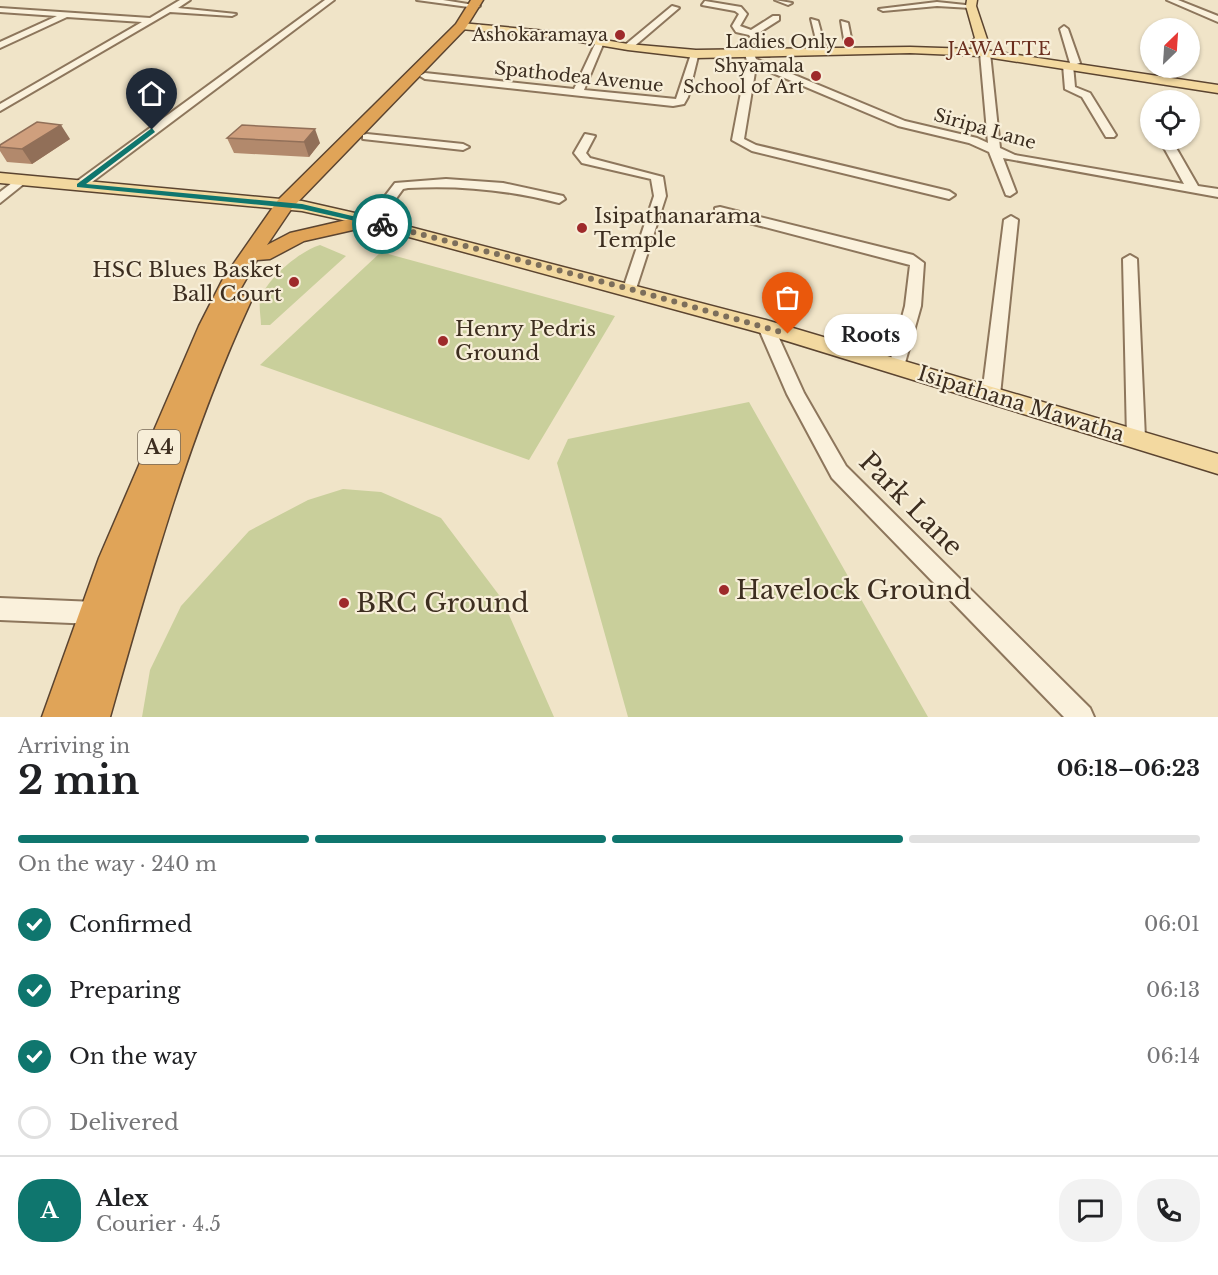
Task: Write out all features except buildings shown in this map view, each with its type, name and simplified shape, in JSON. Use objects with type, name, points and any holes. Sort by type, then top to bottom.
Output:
[{"type":"highway","name":"A4","points":[[92,717],[157,499],[184,427],[263,255],[293,205],[367,137],[424,76],[468,24],[480,2]]},
{"type":"highway","name":"A4","points":[[60,717],[95,613],[151,465],[210,326],[255,244],[468,24]]},
{"type":"highway","points":[[263,255],[297,237],[370,221]]},
{"type":"main road","points":[[972,3],[986,50]]},
{"type":"main road","points":[[468,24],[628,47],[751,57],[766,54],[851,51],[986,50],[1215,88]]},
{"type":"main road","name":"Isipathana Mawatha","points":[[0,178],[293,205],[370,221],[766,327],[1218,464]]},
{"type":"street","points":[[0,108],[186,0]]},
{"type":"street","points":[[80,185],[330,0]]},
{"type":"street","points":[[421,0],[480,2]]},
{"type":"street","points":[[779,0],[788,3]]},
{"type":"street","points":[[1171,0],[1218,19]]},
{"type":"street","points":[[705,3],[738,9],[742,14],[736,26],[739,30],[752,33],[766,54]]},
{"type":"street","points":[[883,9],[972,3]]},
{"type":"street","points":[[628,47],[675,8]]},
{"type":"street","points":[[0,10],[149,20]]},
{"type":"street","points":[[170,10],[232,14]]},
{"type":"street","points":[[0,45],[67,14]]},
{"type":"street","points":[[752,33],[776,18]]},
{"type":"street","points":[[814,21],[824,52]]},
{"type":"street","points":[[844,23],[851,51]]},
{"type":"street","points":[[1064,29],[1072,64],[1070,89],[1089,98],[1110,135]]},
{"type":"street","points":[[577,94],[600,42]]},
{"type":"street","points":[[986,50],[994,149],[1010,192]]},
{"type":"street","name":"Spathodea Avenue","points":[[424,76],[577,94],[680,102],[696,54]]},
{"type":"street","points":[[751,57],[738,140],[752,148],[949,195]]},
{"type":"street","name":"Siripa Lane","points":[[751,57],[902,124],[973,140],[1025,161],[1218,193]]},
{"type":"street","points":[[589,136],[580,153],[586,161],[657,177],[660,196],[630,289]]},
{"type":"street","points":[[367,137],[463,147]]},
{"type":"street","points":[[1171,150],[1193,188]]},
{"type":"street","points":[[0,199],[21,180]]},
{"type":"street","points":[[370,221],[394,191],[408,184],[476,183],[518,188],[560,200]]},
{"type":"street","points":[[720,211],[908,258],[917,263],[913,306],[897,366]]},
{"type":"street","points":[[991,394],[1011,220]]},
{"type":"street","points":[[1130,259],[1136,438]]},
{"type":"street","name":"Park Lane","points":[[766,327],[796,394],[839,472],[1081,717]]},
{"type":"street","points":[[0,609],[95,613]]},
{"type":"green space","name":"HSC Blues Basket Ball Court","points":[[320,245],[346,256],[270,325],[261,325],[260,300],[265,289],[278,273],[295,259]]},
{"type":"green space","name":"Henry Pedris Ground","points":[[381,252],[615,316],[529,460],[260,365]]},
{"type":"green space","name":"Havelock Ground","points":[[749,402],[928,717],[628,717],[557,463],[568,439]]},
{"type":"green space","name":"BRC Ground","points":[[343,489],[381,492],[441,518],[502,599],[554,717],[142,717],[150,670],[181,606],[249,531],[308,500]]},
{"type":"way so far","points":[[382,224],[630,289],[788,334]]},
{"type":"place","name":"Ashokaramaya","points":[[620,35]]},
{"type":"place","name":"Ladies Only","points":[[849,42]]},
{"type":"place","name":"Shyamala School of Art","points":[[816,76]]},
{"type":"place","name":"Isipathanarama Temple","points":[[582,228]]},
{"type":"place","name":"HSC Blues Basket Ball Court","points":[[294,282]]},
{"type":"place","name":"Roots","points":[[788,334]]},
{"type":"place","name":"Henry Pedris Ground","points":[[443,341]]},
{"type":"place","name":"Havelock Ground","points":[[724,590]]},
{"type":"place","name":"BRC Ground","points":[[344,603]]},
{"type":"district","name":"JAWATTE","points":[[1000,49]]},
{"type":"route","points":[[152,130],[80,185],[302,206],[382,224]]}]
